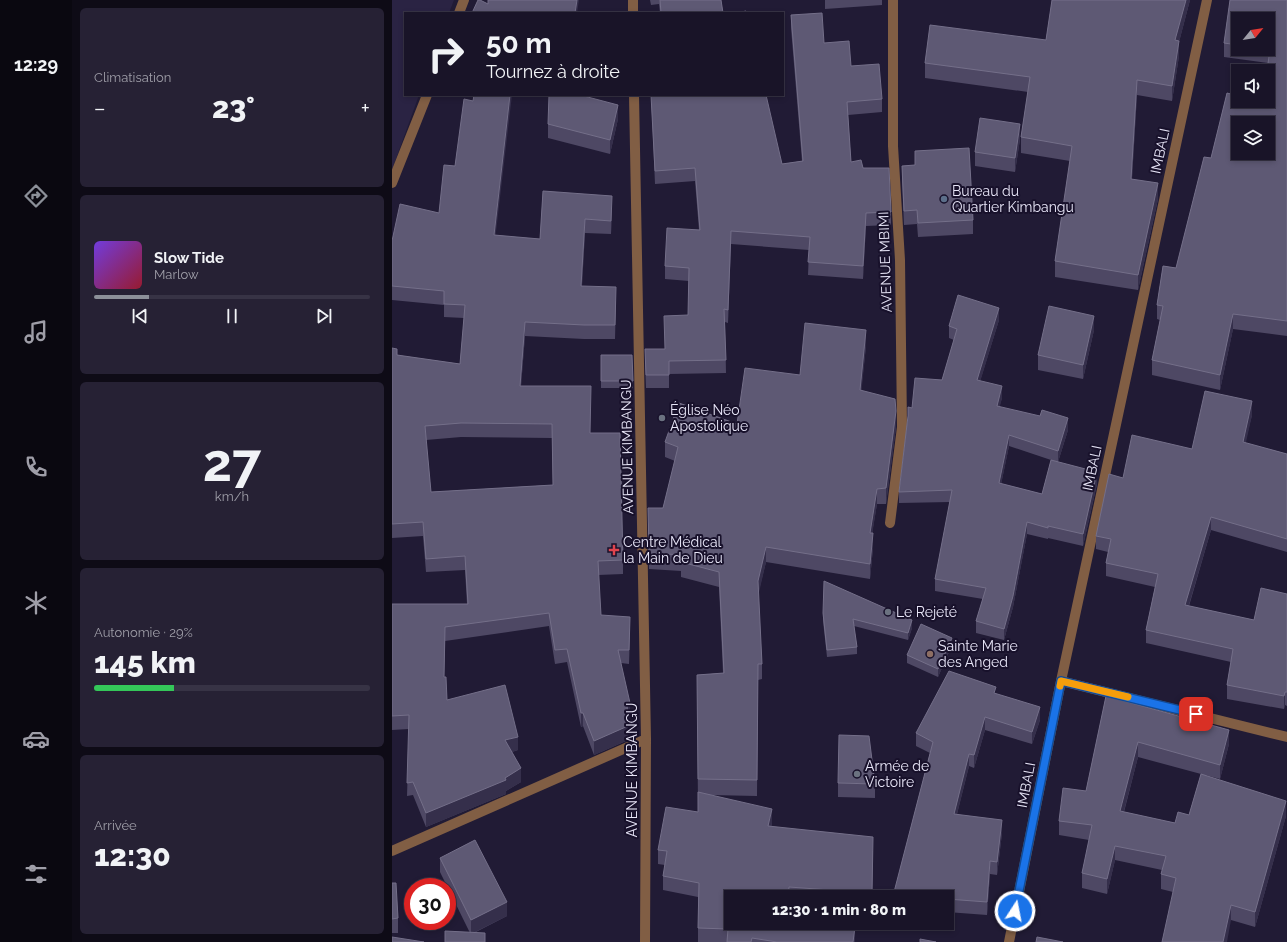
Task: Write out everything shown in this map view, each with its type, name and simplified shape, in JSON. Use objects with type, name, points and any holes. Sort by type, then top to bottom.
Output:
[{"type":"street","points":[[459,12],[464,0]]},
{"type":"street","points":[[633,0],[633,12]]},
{"type":"street","name":"AVENUE MBIMI","points":[[890,523],[902,427],[900,260],[894,146],[893,0]]},
{"type":"street","name":"IMBALI","points":[[1009,942],[1061,681],[1206,0]]},
{"type":"street","points":[[392,183],[426,96]]},
{"type":"street","name":"AVENUE KIMBANGU","points":[[634,96],[646,739],[645,942]]},
{"type":"street","points":[[1061,681],[1287,737]]},
{"type":"street","points":[[392,851],[646,739]]},
{"type":"shaded area","points":[[392,0],[454,0],[449,12],[404,12],[404,96],[419,96],[392,170]]},
{"type":"building","points":[[478,0],[488,4],[488,0],[577,0],[575,12],[472,12]]},
{"type":"building","points":[[660,0],[721,0],[723,12],[661,12]]},
{"type":"building","points":[[1052,0],[1186,0],[1175,40],[1179,41],[1172,86],[1137,80],[1131,179],[1158,183],[1138,275],[1055,261],[1072,146],[1021,137],[1030,77],[925,63],[930,25],[1046,40]]},
{"type":"building","points":[[1230,0],[1287,0],[1287,321],[1233,314],[1220,375],[1152,360],[1163,306],[1157,305],[1163,266],[1176,268],[1204,157],[1211,158],[1227,93],[1231,94],[1231,108],[1275,108],[1275,64],[1268,64],[1269,56],[1275,56],[1275,12],[1231,12],[1231,44],[1224,43]]},
{"type":"building","points":[[822,13],[824,43],[849,41],[851,66],[879,64],[882,99],[847,102],[851,162],[861,160],[863,168],[889,168],[891,212],[866,213],[863,266],[808,262],[810,237],[731,231],[728,310],[724,309],[726,360],[669,361],[669,375],[646,375],[645,349],[665,349],[664,316],[688,315],[689,268],[665,266],[667,228],[700,230],[695,168],[655,171],[651,96],[766,96],[782,164],[803,161],[791,15]]},
{"type":"building","points":[[474,96],[510,96],[494,235],[540,239],[543,191],[612,196],[611,221],[585,219],[581,286],[616,287],[615,325],[525,322],[520,386],[591,386],[590,433],[620,433],[623,560],[598,561],[601,615],[630,617],[629,650],[618,650],[630,703],[627,703],[628,726],[594,741],[583,713],[581,713],[567,649],[555,650],[549,613],[445,627],[444,677],[446,677],[447,700],[505,685],[518,737],[505,740],[521,768],[505,778],[506,780],[426,813],[413,782],[407,783],[409,715],[392,716],[392,604],[468,604],[465,556],[426,559],[423,522],[392,524],[392,348],[397,349],[397,355],[460,364],[465,305],[444,304],[444,291],[392,286],[392,241],[400,204],[439,213],[444,165],[455,166],[464,99],[473,101]],"holes":[[[461,423],[552,424],[553,485],[431,492],[425,426]]]},
{"type":"building","points":[[549,96],[584,96],[618,105],[610,140],[548,124]]},
{"type":"building","points":[[980,118],[1020,124],[1015,158],[975,152]]},
{"type":"building","name":"Bureau du Quartier Kimbangu","points":[[969,148],[973,220],[918,223],[917,210],[904,211],[902,166],[915,165],[915,151]]},
{"type":"building","points":[[958,295],[999,308],[977,380],[1002,386],[997,406],[1040,416],[1042,410],[1068,418],[1058,451],[1009,435],[999,483],[1042,494],[1051,460],[1097,472],[1083,534],[1048,526],[1048,528],[1027,522],[1013,596],[1004,629],[976,621],[986,588],[935,579],[952,490],[899,492],[908,407],[912,408],[915,378],[942,380],[957,329],[949,326]]},
{"type":"building","points":[[1049,306],[1094,316],[1083,365],[1038,355]]},
{"type":"building","points":[[805,323],[866,330],[860,390],[895,399],[896,411],[886,488],[877,489],[870,533],[873,533],[870,564],[766,547],[758,581],[762,664],[758,664],[757,780],[698,779],[697,675],[724,673],[719,572],[681,562],[683,555],[649,553],[648,508],[663,508],[678,447],[665,442],[679,403],[737,424],[745,368],[800,375]]},
{"type":"building","points":[[601,355],[632,355],[633,381],[601,381]]},
{"type":"building","points":[[1205,391],[1252,401],[1243,442],[1287,454],[1287,539],[1211,517],[1185,605],[1254,620],[1261,588],[1287,594],[1287,692],[1285,692],[1284,696],[1227,685],[1233,649],[1146,630],[1158,574],[1106,563],[1111,539],[1096,536],[1109,474],[1123,478],[1132,435],[1192,449]]},
{"type":"building","points":[[824,581],[912,620],[908,633],[853,619],[857,647],[827,650],[823,613]]},
{"type":"building","name":"Sainte Marie des Anged","points":[[921,624],[952,638],[938,669],[907,655]]},
{"type":"building","points":[[949,671],[996,687],[994,693],[1040,707],[1032,732],[985,717],[974,755],[969,754],[954,814],[1002,820],[997,862],[990,861],[987,902],[954,900],[954,890],[895,890],[933,742],[916,733]]},
{"type":"building","points":[[1106,696],[1229,730],[1220,765],[1138,742],[1120,811],[1175,823],[1178,812],[1189,815],[1201,774],[1286,801],[1255,912],[1231,905],[1223,942],[1162,942],[1176,878],[1161,874],[1166,856],[1115,846],[1107,879],[1082,873],[1092,825],[1059,821],[1063,788],[1086,791]]},
{"type":"building","name":"Armée de Victoire","points":[[839,735],[869,736],[875,784],[838,783]]},
{"type":"building","points":[[698,792],[772,809],[768,826],[873,837],[872,890],[830,890],[789,887],[789,890],[724,890],[724,929],[698,928],[699,883],[663,876],[667,851],[658,850],[666,807],[698,812]]},
{"type":"building","points":[[475,840],[507,902],[471,920],[456,890],[456,878],[450,878],[440,858]]},
{"type":"building","points":[[392,883],[396,883],[398,918],[392,919]]},
{"type":"building","points":[[728,930],[855,930],[853,942],[777,942],[752,938],[751,942],[727,942]]},
{"type":"building","points":[[445,931],[485,933],[485,942],[445,942]]},
{"type":"building","points":[[392,937],[424,942],[392,942]]},
{"type":"building","points":[[1037,937],[1063,942],[1036,942]]},
{"type":"building","points":[[920,939],[936,942],[920,942]]},
{"type":"slow traffic","points":[[1060,686],[1061,681],[1128,697]]},
{"type":"place","name":"Bureau du Quartier Kimbangu","points":[[944,199]]},
{"type":"place","name":"Église Néo Apostolique","points":[[662,418]]},
{"type":"place","name":"Centre Médical la Main de Dieu","points":[[614,550]]},
{"type":"place","name":"Le Rejeté","points":[[888,612]]},
{"type":"place","name":"Sainte Marie des Anged","points":[[930,654]]},
{"type":"place","name":"Armée de Victoire","points":[[857,774]]},
{"type":"route","points":[[1015,911],[1061,681],[1196,714]]}]
